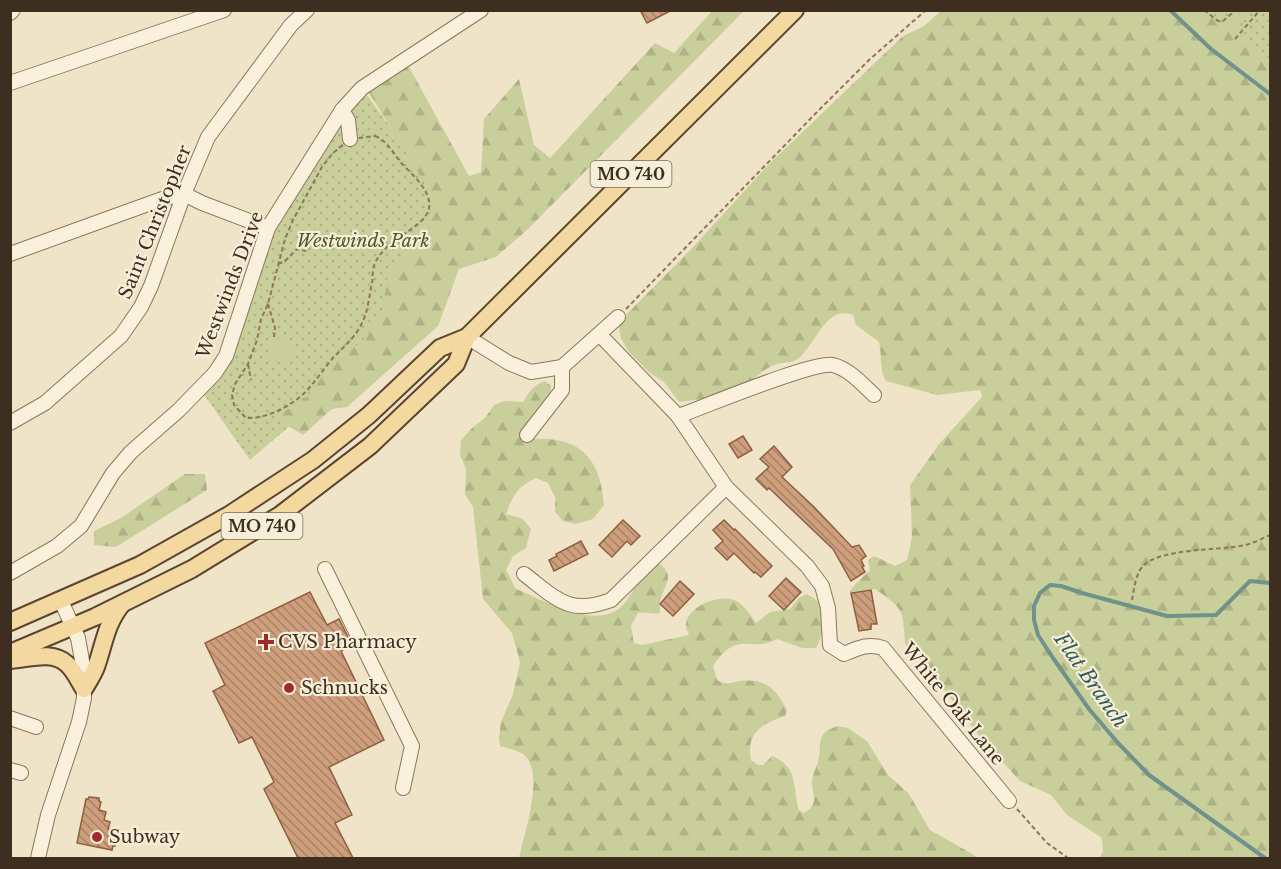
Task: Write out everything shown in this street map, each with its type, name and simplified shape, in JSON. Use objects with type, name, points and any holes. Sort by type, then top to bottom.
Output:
[{"type":"main road","name":"MO 740","points":[[10,653],[123,604],[192,569],[280,515],[370,446],[456,364],[467,337],[782,17],[795,10]]},
{"type":"main road","name":"MO 740","points":[[10,622],[140,565],[270,489],[313,460],[369,415],[440,348],[467,337]]},
{"type":"main road","points":[[10,660],[38,656],[53,657],[67,664],[84,689],[95,670],[105,633],[113,615],[123,604]]},
{"type":"street","points":[[10,82],[224,10]]},
{"type":"street","name":"Saint Christopher","points":[[10,423],[45,403],[121,336],[141,307],[151,286],[184,194],[208,137],[291,25],[307,10]]},
{"type":"street","name":"Westwinds Drive","points":[[10,573],[57,546],[81,526],[113,473],[131,452],[179,410],[214,373],[226,356],[268,228],[342,110],[362,88],[481,10]]},
{"type":"street","points":[[342,110],[348,120],[350,139]]},
{"type":"street","points":[[10,254],[162,199],[184,194],[268,228]]},
{"type":"street","points":[[467,337],[509,363],[531,372],[562,367],[618,317]]},
{"type":"street","name":"White Oak Lane","points":[[600,334],[678,416],[726,487],[807,566],[822,586],[828,608],[830,645],[844,654],[865,645],[884,648],[1009,801]]},
{"type":"street","points":[[678,416],[805,369],[832,365],[852,374],[874,395]]},
{"type":"street","points":[[527,435],[562,390],[562,367]]},
{"type":"street","points":[[524,574],[564,604],[580,607],[594,606],[611,600],[726,487]]},
{"type":"street","points":[[326,569],[412,746],[403,788]]},
{"type":"street","points":[[38,858],[48,815],[79,722],[84,698],[83,666],[78,638],[61,601]]},
{"type":"street","points":[[10,718],[36,727]]},
{"type":"path","points":[[618,317],[869,60],[926,10]]},
{"type":"path","points":[[1204,10],[1218,21],[1223,21],[1236,10]]},
{"type":"path","points":[[1235,39],[1260,10]]},
{"type":"path","points":[[375,136],[383,139],[398,161],[425,188],[428,210],[421,222],[387,247],[376,261],[362,323],[353,339],[334,357],[302,395],[267,415],[246,418],[234,405],[232,395],[235,384],[248,364],[257,340],[278,264],[293,220],[322,167],[332,154],[350,139],[375,136]]},
{"type":"path","points":[[278,264],[285,261],[297,249],[306,251]]},
{"type":"path","points":[[268,304],[275,328],[274,337]]},
{"type":"path","points":[[248,364],[251,380]]},
{"type":"path","points":[[1132,600],[1135,584],[1144,565],[1162,556],[1200,549],[1241,546],[1270,535]]},
{"type":"path","points":[[1009,801],[1047,843],[1068,858]]},
{"type":"green space","points":[[712,11],[744,11],[528,229],[496,257],[459,269],[438,326],[347,407],[332,409],[303,435],[275,418],[308,396],[325,373],[366,337],[382,313],[388,273],[421,238],[435,200],[368,91],[408,65],[469,176],[481,172],[484,119],[519,79],[534,145],[550,158],[655,43],[674,53]]},
{"type":"green space","points":[[941,11],[1205,11],[1220,25],[1236,13],[1241,15],[1243,26],[1237,35],[1270,64],[1270,858],[1099,858],[1103,852],[1102,838],[1067,815],[1051,795],[1020,781],[983,741],[926,666],[906,647],[903,618],[898,608],[875,589],[850,592],[870,570],[868,560],[874,556],[895,566],[907,560],[912,537],[910,485],[940,443],[982,397],[980,390],[937,395],[886,381],[882,372],[879,342],[856,325],[853,315],[844,313],[829,320],[796,360],[773,365],[750,381],[730,390],[713,396],[679,402],[664,382],[650,373],[629,352],[621,339],[619,327],[625,316],[694,246],[769,164],[903,36],[924,26]]},
{"type":"green space","points":[[1170,11],[1270,11],[1270,94]]},
{"type":"green space","name":"Westwinds Park","points":[[362,88],[475,245],[341,382],[250,460],[200,389],[215,373],[268,228]]},
{"type":"green space","points":[[272,337],[294,341],[290,364],[267,360]]},
{"type":"green space","points":[[545,381],[551,386],[550,396],[520,436],[561,441],[582,451],[590,459],[600,479],[604,505],[593,519],[576,524],[563,521],[555,512],[555,497],[548,483],[536,478],[524,485],[514,496],[506,514],[523,519],[531,529],[526,548],[513,556],[506,570],[516,589],[571,612],[601,615],[613,612],[624,604],[641,576],[659,563],[668,576],[660,602],[660,613],[638,613],[631,626],[634,643],[642,645],[689,635],[686,626],[691,613],[712,601],[728,599],[738,602],[756,623],[770,612],[790,609],[799,598],[807,594],[819,602],[821,614],[822,631],[816,648],[802,648],[777,639],[768,643],[738,645],[730,648],[713,666],[717,680],[723,683],[756,681],[769,686],[779,696],[787,710],[785,716],[769,722],[753,736],[750,750],[751,760],[758,765],[763,765],[772,756],[787,766],[793,778],[799,810],[804,813],[813,803],[812,781],[819,758],[822,736],[837,726],[848,728],[867,741],[888,775],[909,794],[930,830],[977,858],[519,858],[532,803],[533,774],[530,762],[523,754],[500,746],[499,738],[501,722],[513,694],[520,662],[512,633],[483,599],[473,507],[465,494],[466,469],[460,455],[461,440],[485,418],[494,405],[504,401],[523,402],[534,387]]},
{"type":"green space","points":[[185,474],[205,474],[207,490],[116,547],[94,545],[94,531],[121,518]]},
{"type":"building","points":[[640,10],[672,10],[647,23]]},
{"type":"building","points":[[743,436],[752,450],[738,458],[729,444]]},
{"type":"building","points":[[774,446],[792,467],[782,477],[852,547],[859,545],[866,556],[861,560],[865,572],[851,581],[833,549],[769,488],[767,490],[756,479],[769,467],[760,459]]},
{"type":"building","points":[[623,520],[640,536],[631,545],[627,541],[612,557],[599,545]]},
{"type":"building","points":[[724,520],[772,566],[761,577],[734,553],[727,560],[715,548],[723,541],[713,530]]},
{"type":"building","points":[[581,541],[588,554],[554,571],[549,560]]},
{"type":"building","points":[[786,578],[801,592],[784,610],[769,596]]},
{"type":"building","points":[[680,581],[694,594],[673,616],[660,604]]},
{"type":"building","points":[[871,590],[877,624],[871,624],[871,629],[859,631],[851,593]]},
{"type":"building","name":"Schnucks","points":[[310,592],[327,625],[339,619],[352,645],[341,651],[384,740],[329,767],[352,815],[335,823],[353,858],[298,858],[264,789],[274,782],[252,737],[239,743],[213,691],[225,685],[205,643]]},
{"type":"building","points":[[99,798],[101,802],[99,810],[106,812],[104,820],[110,822],[108,829],[116,831],[115,846],[112,850],[77,843],[86,799]]},
{"type":"waterway","name":"Flat Branch","points":[[1170,10],[1211,49],[1270,94]]},
{"type":"waterway","name":"Flat Branch","points":[[1265,858],[1149,775],[1118,743],[1089,709],[1038,635],[1034,620],[1034,606],[1040,593],[1050,585],[1061,586],[1167,616],[1216,615],[1250,581],[1270,583]]},
{"type":"place","name":"CVS Pharmacy","points":[[266,642]]},
{"type":"place","name":"Schnucks","points":[[289,688]]},
{"type":"place","name":"Subway","points":[[97,837]]}]
